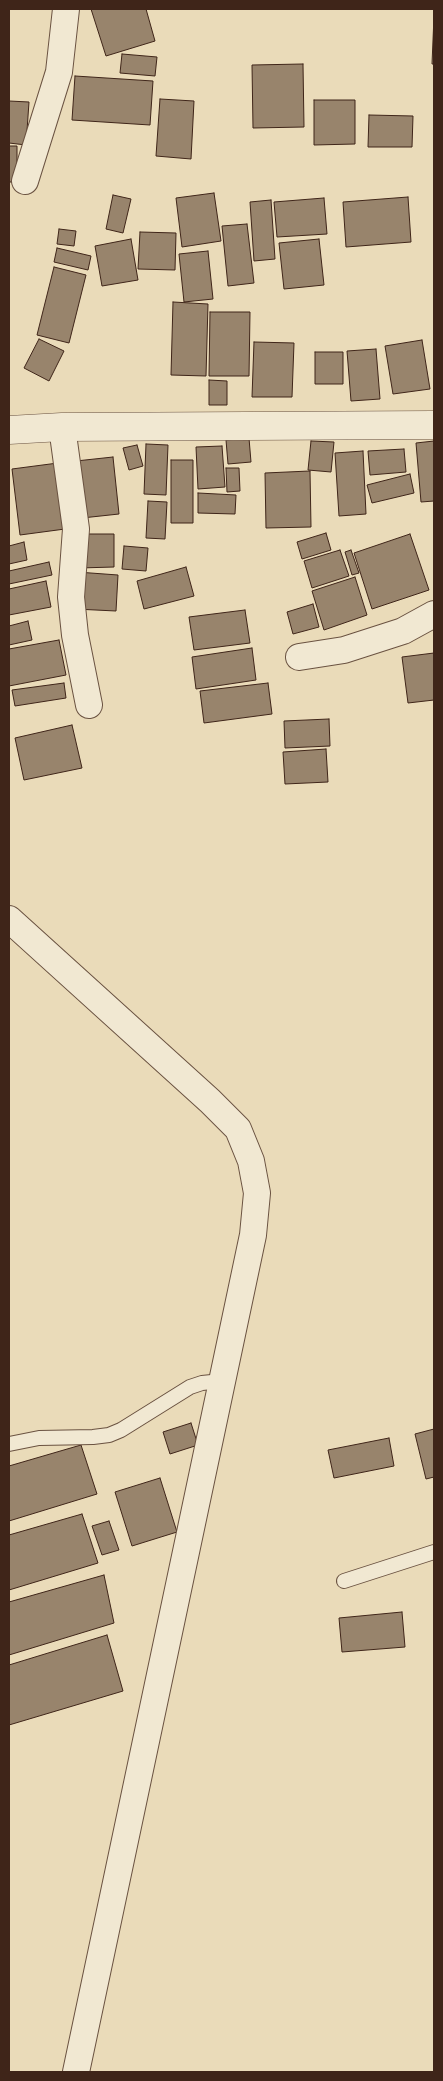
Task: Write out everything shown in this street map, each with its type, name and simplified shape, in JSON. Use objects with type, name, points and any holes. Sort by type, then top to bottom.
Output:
[{"type":"street","points":[[25,181],[59,72],[66,9]]},
{"type":"street","points":[[9,430],[62,427],[434,425]]},
{"type":"street","points":[[62,427],[76,529],[71,597],[75,634],[89,705]]},
{"type":"street","points":[[299,657],[344,650],[403,631],[434,614]]},
{"type":"street","points":[[9,919],[210,1101],[238,1129],[251,1161],[257,1193],[253,1235],[76,2072]]},
{"type":"lane","points":[[9,1444],[39,1438],[93,1437],[108,1434],[121,1430],[190,1388],[202,1383],[222,1382]]},
{"type":"lane","points":[[344,1581],[434,1552]]},
{"type":"building","points":[[91,9],[146,9],[155,41],[106,56]]},
{"type":"building","points":[[434,16],[434,64],[432,64]]},
{"type":"building","points":[[122,54],[157,57],[155,76],[120,73]]},
{"type":"building","points":[[303,64],[304,127],[253,128],[252,65]]},
{"type":"building","points":[[75,76],[153,81],[150,125],[72,120]]},
{"type":"building","points":[[160,99],[194,101],[191,159],[156,156]]},
{"type":"building","points":[[314,100],[355,100],[355,144],[314,145]]},
{"type":"building","points":[[9,101],[29,102],[26,145],[9,143]]},
{"type":"building","points":[[369,115],[413,116],[412,147],[368,147]]},
{"type":"building","points":[[9,146],[17,146],[17,182],[9,182]]},
{"type":"building","points":[[214,193],[221,241],[182,247],[176,198]]},
{"type":"building","points":[[113,195],[131,199],[123,233],[106,229]]},
{"type":"building","points":[[408,197],[411,242],[346,247],[343,202]]},
{"type":"building","points":[[324,198],[327,234],[277,237],[274,202]]},
{"type":"building","points":[[271,200],[275,259],[254,261],[250,202]]},
{"type":"building","points":[[247,224],[254,283],[228,286],[222,226]]},
{"type":"building","points":[[59,229],[76,231],[74,246],[57,244]]},
{"type":"building","points":[[140,232],[176,233],[175,270],[138,269]]},
{"type":"building","points":[[131,239],[138,280],[102,286],[95,246]]},
{"type":"building","points":[[319,239],[324,285],[284,289],[279,243]]},
{"type":"building","points":[[57,248],[91,256],[88,270],[54,262]]},
{"type":"building","points":[[208,251],[213,299],[184,302],[179,254]]},
{"type":"building","points":[[54,267],[86,275],[69,343],[37,335]]},
{"type":"building","points":[[173,302],[208,304],[206,376],[171,375]]},
{"type":"building","points":[[210,312],[250,312],[249,376],[209,376]]},
{"type":"building","points":[[39,339],[64,351],[49,381],[24,368]]},
{"type":"building","points":[[422,340],[430,389],[393,394],[385,346]]},
{"type":"building","points":[[254,342],[294,343],[292,397],[252,397]]},
{"type":"building","points":[[376,349],[380,399],[351,401],[347,351]]},
{"type":"building","points":[[315,352],[343,352],[343,384],[315,384]]},
{"type":"building","points":[[209,380],[227,381],[227,405],[209,405]]},
{"type":"building","points":[[249,438],[251,462],[228,464],[226,440]]},
{"type":"building","points":[[311,441],[334,442],[331,472],[308,470]]},
{"type":"building","points":[[434,441],[434,501],[421,502],[416,443]]},
{"type":"building","points":[[146,444],[168,445],[166,495],[144,494]]},
{"type":"building","points":[[137,445],[143,466],[129,470],[123,448]]},
{"type":"building","points":[[222,446],[225,487],[198,489],[196,447]]},
{"type":"building","points":[[404,449],[406,472],[370,475],[368,451]]},
{"type":"building","points":[[363,451],[366,514],[339,516],[335,453]]},
{"type":"building","points":[[113,457],[119,514],[82,518],[76,461]]},
{"type":"building","points":[[171,460],[193,460],[193,523],[171,523]]},
{"type":"building","points":[[58,463],[65,529],[20,535],[12,469]]},
{"type":"building","points":[[226,468],[239,468],[240,491],[227,492]]},
{"type":"building","points":[[310,471],[311,527],[266,528],[265,473]]},
{"type":"building","points":[[410,474],[414,493],[372,503],[367,485]]},
{"type":"building","points":[[198,493],[236,495],[235,514],[198,513]]},
{"type":"building","points":[[148,501],[167,502],[165,539],[146,538]]},
{"type":"building","points":[[326,533],[331,550],[302,559],[297,542]]},
{"type":"building","points":[[79,534],[114,534],[114,567],[79,568]]},
{"type":"building","points":[[410,534],[429,590],[372,609],[354,553]]},
{"type":"building","points":[[24,542],[27,560],[9,564],[9,546]]},
{"type":"building","points":[[124,546],[148,548],[146,571],[122,569]]},
{"type":"building","points":[[340,550],[349,576],[312,588],[304,561]]},
{"type":"building","points":[[351,550],[359,573],[352,575],[345,552]]},
{"type":"building","points":[[49,562],[52,575],[9,584],[9,571]]},
{"type":"building","points":[[186,567],[194,596],[144,609],[137,581]]},
{"type":"building","points":[[77,572],[118,575],[116,611],[75,609]]},
{"type":"building","points":[[355,577],[367,615],[324,630],[312,591]]},
{"type":"building","points":[[46,581],[51,607],[9,615],[9,589]]},
{"type":"building","points":[[313,604],[319,627],[293,634],[287,612]]},
{"type":"building","points":[[245,610],[250,643],[194,650],[189,617]]},
{"type":"building","points":[[28,621],[32,640],[9,645],[9,626]]},
{"type":"building","points":[[59,640],[66,675],[9,686],[9,649]]},
{"type":"building","points":[[252,648],[256,680],[196,689],[192,657]]},
{"type":"building","points":[[434,653],[434,700],[408,703],[402,657]]},
{"type":"building","points":[[64,683],[66,698],[15,706],[12,690]]},
{"type":"building","points":[[268,683],[272,714],[204,723],[200,691]]},
{"type":"building","points":[[329,719],[330,746],[285,748],[284,721]]},
{"type":"building","points":[[72,725],[82,768],[24,780],[15,738]]},
{"type":"building","points":[[326,749],[328,782],[285,784],[283,752]]},
{"type":"building","points":[[191,1423],[198,1445],[170,1454],[163,1432]]},
{"type":"building","points":[[434,1429],[434,1477],[426,1479],[415,1434]]},
{"type":"building","points":[[389,1438],[394,1466],[334,1478],[328,1450]]},
{"type":"building","points":[[81,1445],[97,1494],[9,1521],[9,1466]]},
{"type":"building","points":[[160,1478],[177,1532],[132,1546],[115,1492]]},
{"type":"building","points":[[82,1514],[98,1563],[9,1590],[9,1535]]},
{"type":"building","points":[[109,1521],[119,1550],[102,1555],[92,1526]]},
{"type":"building","points":[[104,1575],[114,1623],[9,1655],[9,1602]]},
{"type":"building","points":[[402,1612],[405,1647],[342,1652],[339,1618]]},
{"type":"building","points":[[107,1635],[123,1691],[9,1725],[9,1665]]}]
